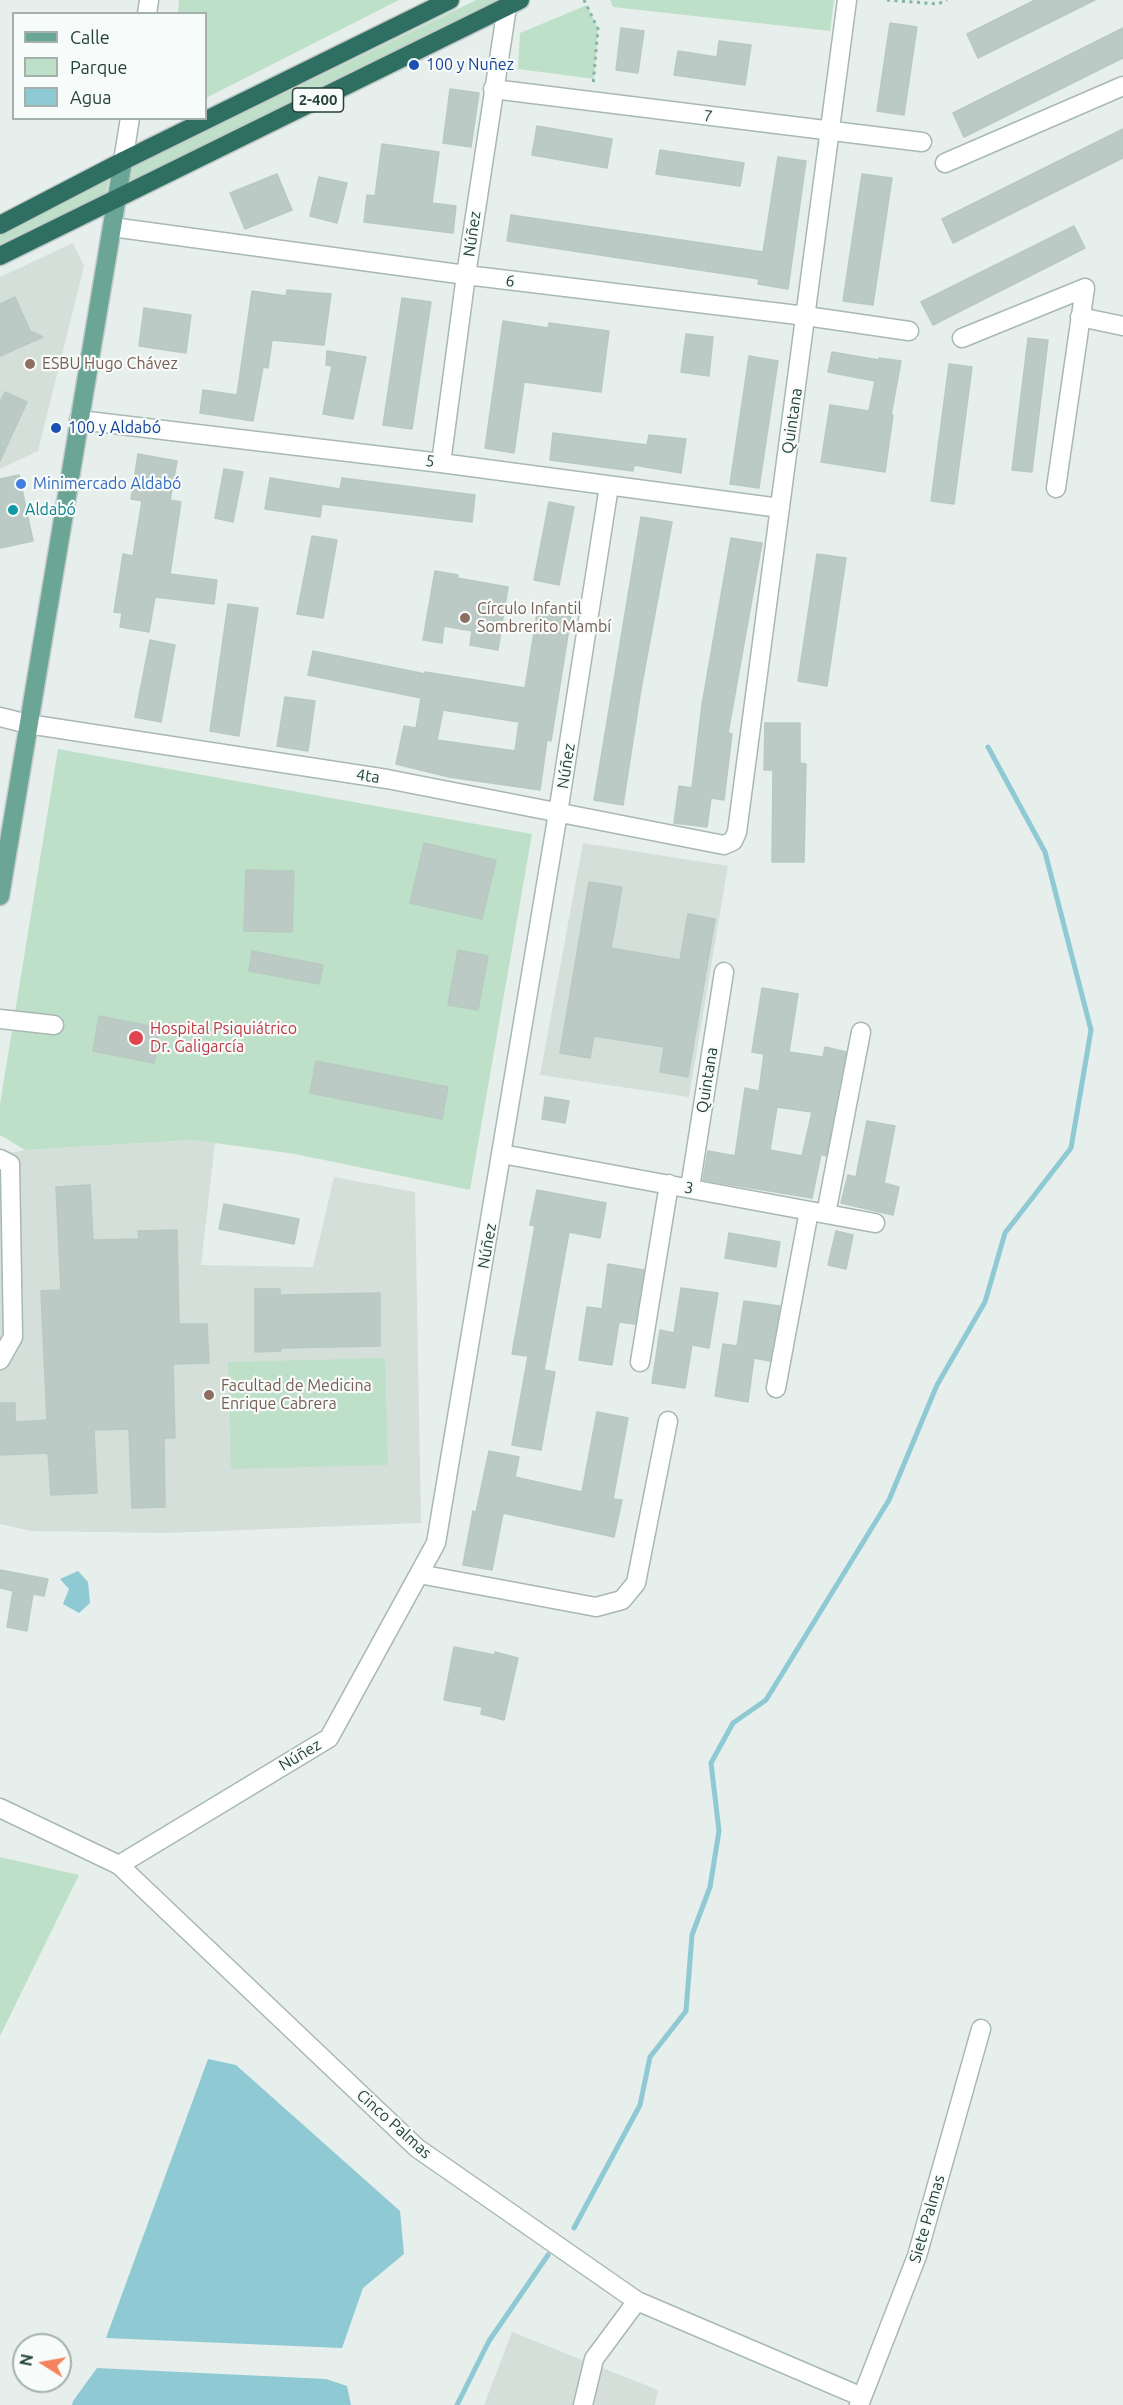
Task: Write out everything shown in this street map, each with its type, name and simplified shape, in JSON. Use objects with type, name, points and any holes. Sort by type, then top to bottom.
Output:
[{"type":"highway","name":"2-400","points":[[207,120],[450,0]]},
{"type":"highway","name":"2-400","points":[[0,256],[514,3]]},
{"type":"highway","name":"2-400","points":[[0,225],[206,120]]},
{"type":"main road","points":[[0,896],[123,161]]},
{"type":"street","name":"Quintana","points":[[733,841],[739,821],[848,0]]},
{"type":"street","name":"Núñez","points":[[441,463],[493,89],[514,3]]},
{"type":"street","points":[[945,163],[1123,86]]},
{"type":"street","name":"7","points":[[493,89],[922,142]]},
{"type":"street","points":[[123,161],[130,120]]},
{"type":"street","name":"6","points":[[112,227],[466,275],[806,316],[909,332]]},
{"type":"street","points":[[962,338],[1085,288],[1056,488]]},
{"type":"street","points":[[1080,317],[1123,326]]},
{"type":"street","name":"5","points":[[79,420],[441,463],[780,508]]},
{"type":"street","name":"Núñez","points":[[119,1865],[329,1738],[436,1543],[558,813],[609,486]]},
{"type":"street","name":"4ta","points":[[0,717],[28,724],[387,779],[724,845],[733,841]]},
{"type":"street","name":"Quintana","points":[[690,1188],[724,972]]},
{"type":"street","points":[[0,1019],[54,1025]]},
{"type":"street","points":[[776,1388],[861,1032]]},
{"type":"street","name":"3","points":[[502,1154],[875,1223]]},
{"type":"street","points":[[0,1159],[10,1164],[13,1338],[0,1360]]},
{"type":"street","points":[[640,1362],[669,1184]]},
{"type":"street","points":[[419,1575],[596,1607],[622,1600],[636,1583],[668,1421]]},
{"type":"street","name":"Cinco Palmas","points":[[0,1808],[119,1865],[417,2148],[637,2301],[861,2401]]},
{"type":"street","name":"Siete Palmas","points":[[861,2401],[917,2256],[981,2029]]},
{"type":"street","points":[[583,2405],[594,2359],[637,2301]]},
{"type":"path","points":[[584,0],[598,29],[592,101]]},
{"type":"path","points":[[887,0],[938,4],[947,0]]},
{"type":"shaded area","name":"ESBU Hugo Chávez","points":[[73,243],[84,266],[38,451],[0,469],[0,277]]},
{"type":"shaded area","points":[[583,843],[728,866],[689,1097],[540,1075]]},
{"type":"shaded area","name":"Facultad de Medicina Enrique Cabrera","points":[[193,1140],[215,1143],[201,1265],[313,1267],[334,1177],[415,1192],[421,1523],[167,1533],[31,1531],[0,1524],[0,1155],[25,1150]]},
{"type":"shaded area","points":[[512,2332],[658,2390],[655,2405],[484,2405]]},
{"type":"green space","points":[[179,0],[399,0],[207,97],[207,12],[178,12]]},
{"type":"green space","points":[[476,0],[500,0],[130,181],[133,167]]},
{"type":"green space","points":[[610,0],[834,0],[830,31],[613,7]]},
{"type":"green space","points":[[587,5],[598,29],[594,79],[518,69],[520,33]]},
{"type":"green space","points":[[109,179],[106,193],[0,244],[0,232]]},
{"type":"green space","points":[[58,749],[532,834],[470,1190],[295,1154],[193,1140],[25,1150],[0,1135],[0,1104]]},
{"type":"green space","points":[[385,1358],[388,1465],[231,1469],[228,1362]]},
{"type":"green space","points":[[0,1857],[79,1875],[0,2036]]},
{"type":"water","points":[[78,1571],[88,1582],[90,1603],[79,1613],[63,1604],[69,1589],[60,1579]]},
{"type":"water","points":[[208,2059],[236,2065],[400,2211],[404,2254],[363,2288],[342,2348],[106,2338]]},
{"type":"water","points":[[97,2368],[326,2379],[347,2386],[351,2405],[72,2405]]},
{"type":"building","points":[[1035,0],[1095,0],[978,58],[967,34]]},
{"type":"building","points":[[890,23],[917,27],[904,115],[877,111]]},
{"type":"building","points":[[621,28],[644,31],[638,73],[616,70]]},
{"type":"building","points":[[1123,28],[1123,58],[964,137],[953,113]]},
{"type":"building","points":[[719,41],[751,45],[745,85],[674,75],[678,51],[717,57]]},
{"type":"building","points":[[450,89],[479,93],[471,147],[443,143]]},
{"type":"building","points":[[537,126],[612,139],[607,168],[532,155]]},
{"type":"building","points":[[1123,129],[1123,158],[953,243],[942,219]]},
{"type":"building","points":[[382,144],[439,152],[432,203],[456,206],[453,233],[364,222],[367,195],[375,196]]},
{"type":"building","points":[[660,150],[744,163],[740,186],[656,174]]},
{"type":"building","points":[[778,157],[806,161],[788,289],[758,284],[759,279],[507,241],[511,215],[763,252]]},
{"type":"building","points":[[277,174],[292,210],[245,229],[230,193]]},
{"type":"building","points":[[862,174],[892,178],[873,305],[843,301]]},
{"type":"building","points":[[319,177],[347,183],[337,223],[310,216]]},
{"type":"building","points":[[1074,226],[1085,248],[933,325],[921,302]]},
{"type":"building","points":[[287,290],[331,294],[324,345],[272,340],[268,368],[263,367],[253,421],[200,413],[203,390],[237,395],[252,291],[286,296]]},
{"type":"building","points":[[15,297],[30,331],[43,337],[0,356],[0,304]]},
{"type":"building","points":[[402,298],[431,302],[412,429],[383,425]]},
{"type":"building","points":[[144,308],[191,315],[186,353],[139,346]]},
{"type":"building","points":[[503,321],[548,328],[549,323],[609,331],[601,392],[524,382],[514,453],[485,448]]},
{"type":"building","points":[[686,334],[713,337],[709,376],[681,372]]},
{"type":"building","points":[[1028,338],[1048,340],[1032,472],[1012,470]]},
{"type":"building","points":[[327,351],[366,357],[353,419],[323,414],[332,366],[326,365]]},
{"type":"building","points":[[832,352],[879,360],[879,358],[901,361],[891,415],[893,415],[885,472],[821,462],[830,405],[869,411],[875,381],[828,372]]},
{"type":"building","points":[[749,356],[778,361],[759,488],[730,484]]},
{"type":"building","points":[[949,364],[972,367],[954,504],[931,501]]},
{"type":"building","points":[[5,392],[27,402],[0,461],[0,402]]},
{"type":"building","points":[[553,433],[647,445],[649,435],[686,439],[681,473],[634,465],[633,471],[550,460]]},
{"type":"building","points":[[138,454],[177,461],[170,500],[181,502],[170,574],[217,580],[214,604],[155,597],[149,632],[120,627],[122,613],[114,612],[123,554],[133,556],[142,501],[131,499]]},
{"type":"building","points":[[224,469],[243,472],[233,522],[215,518]]},
{"type":"building","name":"Aldabó","points":[[19,475],[33,541],[0,548],[0,479]]},
{"type":"building","points":[[270,478],[340,489],[342,478],[475,495],[472,522],[322,504],[320,517],[265,509]]},
{"type":"building","points":[[549,502],[574,507],[559,585],[534,580]]},
{"type":"building","points":[[641,517],[672,522],[641,689],[623,805],[594,800]]},
{"type":"building","points":[[312,536],[337,540],[323,618],[297,614]]},
{"type":"building","points":[[731,538],[762,543],[728,733],[732,734],[724,800],[711,798],[707,827],[674,823],[679,786],[692,788],[702,705]]},
{"type":"building","points":[[817,554],[846,558],[827,686],[798,681]]},
{"type":"building","name":"Círculo Infantil Sombrerito Mambí","points":[[435,571],[458,575],[457,578],[508,587],[498,650],[470,645],[472,631],[444,626],[442,643],[423,640]]},
{"type":"building","points":[[228,604],[258,608],[239,736],[210,731]]},
{"type":"building","points":[[537,614],[571,616],[551,741],[547,740],[540,790],[449,777],[396,764],[404,726],[416,728],[421,698],[308,675],[313,651],[425,674],[425,672],[525,688]],"holes":[[[443,710],[519,722],[515,751],[437,740]]]},
{"type":"building","points":[[150,640],[175,645],[161,722],[135,717]]},
{"type":"building","points":[[285,697],[315,701],[308,751],[277,746]]},
{"type":"building","points":[[765,723],[800,723],[800,763],[806,764],[804,862],[772,862],[773,770],[764,770]]},
{"type":"building","points":[[424,843],[496,860],[482,919],[410,903]]},
{"type":"building","points":[[246,870],[294,871],[292,932],[244,931]]},
{"type":"building","points":[[589,882],[622,887],[611,948],[680,960],[688,914],[715,919],[688,1077],[660,1072],[664,1047],[594,1036],[590,1058],[560,1053]]},
{"type":"building","points":[[458,950],[488,956],[478,1010],[448,1005]]},
{"type":"building","points":[[252,951],[323,965],[319,984],[249,971]]},
{"type":"building","points":[[762,988],[798,994],[789,1052],[823,1057],[825,1047],[846,1052],[826,1156],[821,1154],[812,1198],[703,1180],[708,1151],[735,1156],[745,1088],[759,1091],[764,1054],[752,1052]],"holes":[[[777,1107],[812,1112],[802,1156],[770,1150]]]},
{"type":"building","points":[[99,1016],[160,1028],[154,1063],[93,1051]]},
{"type":"building","points":[[316,1061],[448,1087],[442,1119],[310,1093]]},
{"type":"building","points":[[545,1097],[569,1101],[565,1123],[542,1119]]},
{"type":"building","points":[[867,1121],[895,1126],[884,1183],[899,1187],[893,1215],[841,1203],[848,1175],[856,1177]]},
{"type":"building","points":[[90,1185],[93,1240],[139,1239],[138,1231],[177,1230],[179,1324],[207,1324],[209,1363],[173,1364],[175,1438],[164,1438],[165,1507],[132,1508],[129,1429],[94,1430],[97,1493],[51,1495],[48,1453],[0,1455],[0,1403],[15,1403],[15,1422],[47,1420],[41,1291],[61,1290],[56,1187]]},
{"type":"building","points":[[537,1190],[606,1203],[600,1238],[569,1232],[544,1370],[555,1372],[541,1450],[512,1445],[528,1356],[512,1354],[535,1226],[530,1225]]},
{"type":"building","points":[[224,1204],[299,1219],[294,1244],[219,1229]]},
{"type":"building","points":[[836,1231],[853,1235],[846,1269],[828,1265]]},
{"type":"building","points":[[729,1233],[780,1242],[776,1267],[725,1258]]},
{"type":"building","points":[[608,1264],[644,1270],[635,1324],[619,1322],[612,1365],[579,1360],[587,1307],[602,1309]]},
{"type":"building","points":[[681,1288],[718,1293],[709,1348],[692,1345],[685,1388],[652,1383],[660,1330],[674,1333]]},
{"type":"building","points":[[255,1289],[280,1289],[280,1295],[380,1293],[380,1346],[281,1348],[281,1351],[255,1352]]},
{"type":"building","points":[[744,1301],[780,1306],[770,1361],[754,1358],[748,1402],[715,1396],[723,1344],[737,1346]]},
{"type":"building","points":[[597,1412],[628,1418],[613,1499],[622,1500],[614,1537],[503,1513],[492,1570],[463,1565],[473,1511],[476,1512],[489,1451],[519,1457],[515,1477],[582,1492]]},
{"type":"building","points":[[0,1570],[48,1579],[44,1596],[33,1594],[27,1631],[7,1627],[13,1591],[0,1588]]},
{"type":"building","points":[[454,1647],[495,1655],[495,1652],[518,1658],[504,1720],[481,1714],[482,1707],[444,1700]]},
{"type":"waterway","points":[[574,2228],[640,2105],[650,2057],[686,2011],[692,1935],[710,1887],[719,1831],[711,1763],[733,1723],[766,1700],[889,1500],[937,1385],[985,1302],[1005,1233],[1071,1148],[1091,1030],[1045,852],[988,747]]},
{"type":"waterway","points":[[457,2405],[489,2341],[548,2255]]},
{"type":"place","name":"100 y Nuñez","points":[[414,65]]},
{"type":"place","name":"ESBU Hugo Chávez","points":[[30,364]]},
{"type":"place","name":"100 y Aldabó","points":[[56,428]]},
{"type":"place","name":"Minimercado Aldabó","points":[[21,484]]},
{"type":"place","name":"Aldabó","points":[[13,510]]},
{"type":"place","name":"Círculo Infantil Sombrerito Mambí","points":[[465,618]]},
{"type":"place","name":"Hospital Psiquiátrico Dr. Galigarcía","points":[[136,1038]]},
{"type":"place","name":"Facultad de Medicina Enrique Cabrera","points":[[209,1395]]}]
